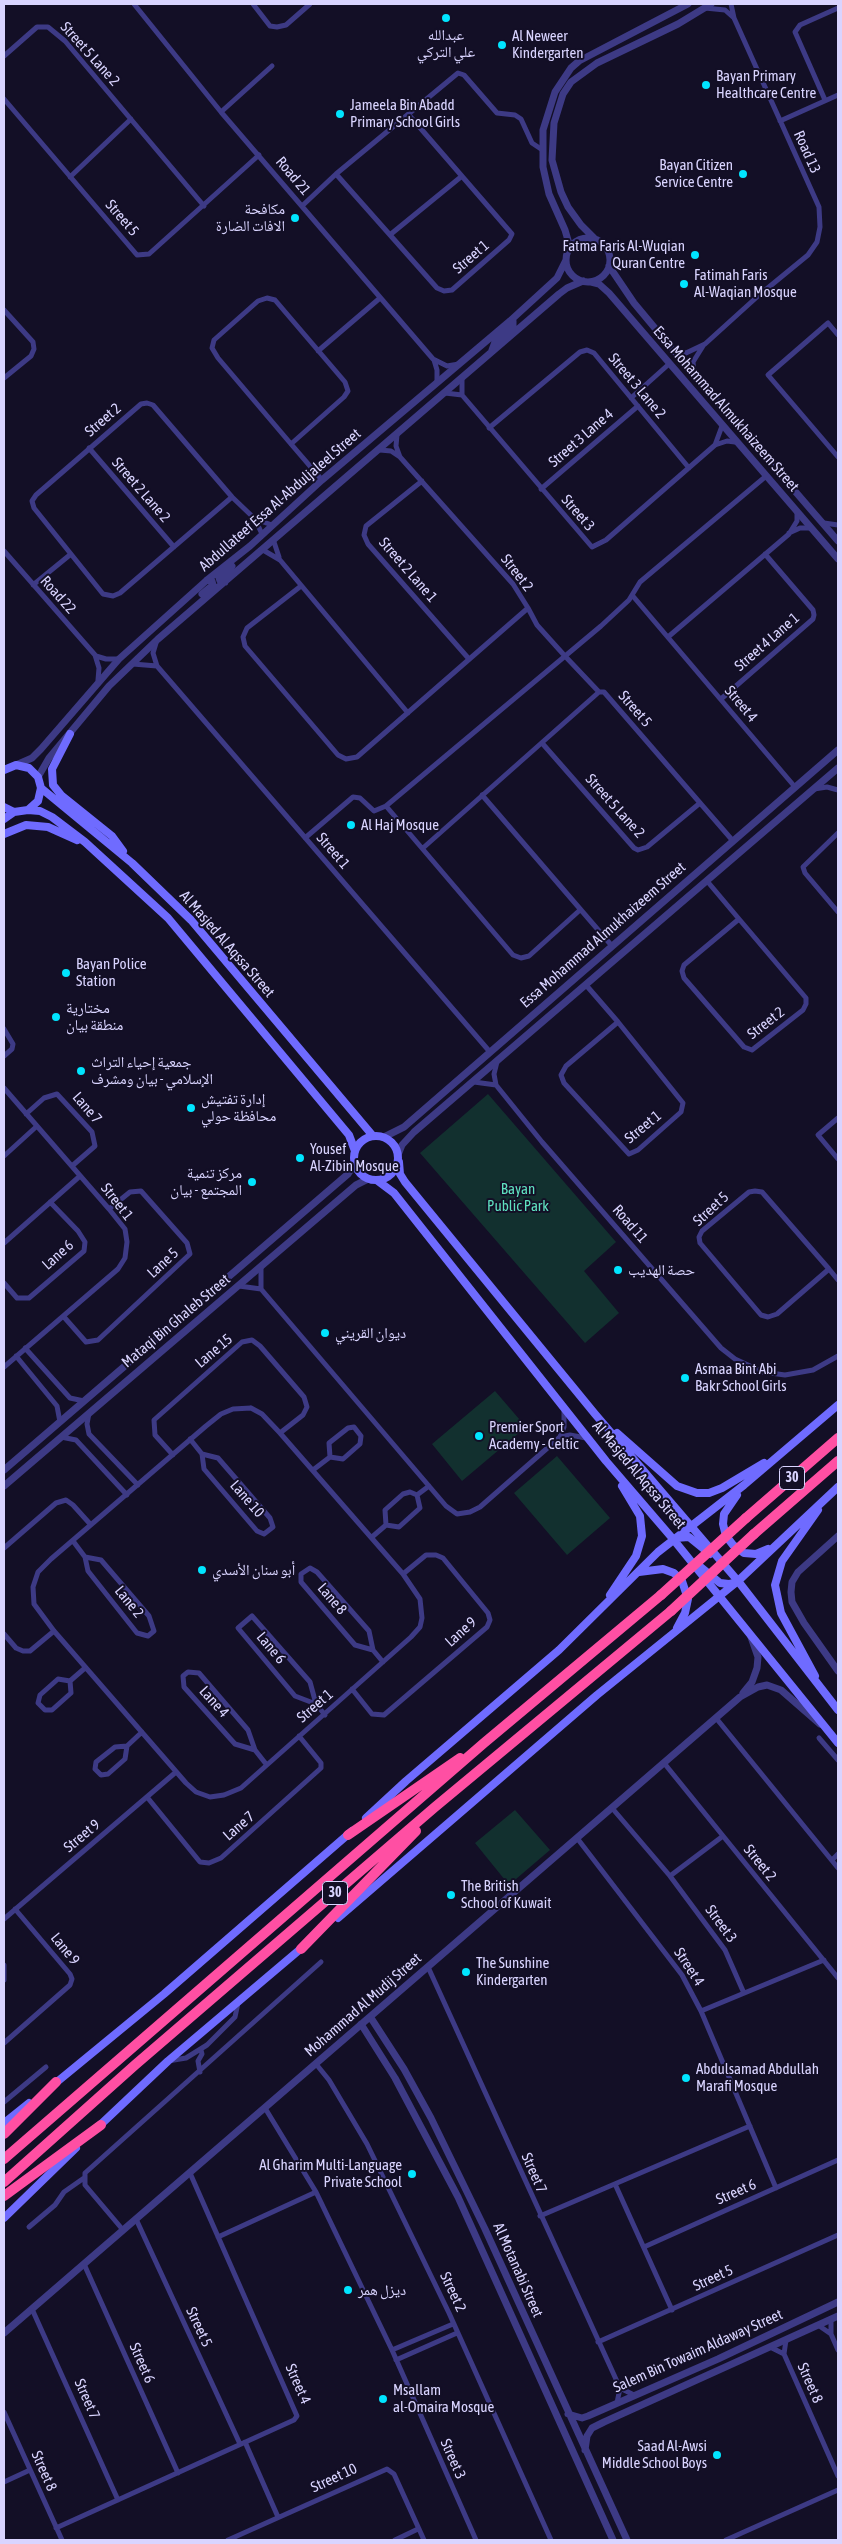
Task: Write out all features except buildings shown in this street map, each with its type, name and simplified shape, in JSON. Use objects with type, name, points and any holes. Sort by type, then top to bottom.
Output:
[{"type":"highway","name":"30","points":[[4,2159],[484,1743],[661,1595],[838,1438]]},
{"type":"highway","name":"30","points":[[4,2182],[135,2065],[435,1807],[671,1611],[754,1534],[838,1461]]},
{"type":"highway","points":[[348,1835],[432,1776],[484,1743]]},
{"type":"highway","points":[[302,1949],[413,1835],[435,1807]]},
{"type":"highway","points":[[4,2134],[56,2082]]},
{"type":"highway","points":[[4,2196],[101,2125]]},
{"type":"main road","points":[[70,734],[52,769],[53,785],[61,795],[112,836],[132,863]]},
{"type":"main road","points":[[4,769],[16,765],[29,768],[38,777],[41,788],[38,801],[28,810],[14,812],[4,819]]},
{"type":"main road","name":"Al Masjed Al Aqssa Street","points":[[41,788],[132,863],[191,920],[373,1136]]},
{"type":"main road","points":[[4,807],[14,812]]},
{"type":"main road","name":"Al Masjed Al Aqssa Street","points":[[28,810],[40,811],[52,817],[85,842],[168,918],[342,1127],[354,1143],[355,1151]]},
{"type":"main road","points":[[4,834],[26,825],[38,826],[48,827],[85,842]]},
{"type":"main road","points":[[373,1136],[384,1137],[396,1147],[398,1158],[392,1175],[378,1181],[368,1179],[357,1170],[355,1163],[355,1151],[362,1141],[373,1136]]},
{"type":"main road","name":"Al Masjed Al Aqssa Street","points":[[398,1158],[400,1174],[406,1182],[595,1414],[738,1581],[838,1710]]},
{"type":"main road","name":"Al Masjed Al Aqssa Street","points":[[378,1181],[394,1193],[606,1461],[673,1538],[838,1743]]},
{"type":"main road","points":[[4,2123],[164,1994],[348,1835],[406,1781],[559,1650],[673,1538],[744,1485],[838,1405]]},
{"type":"main road","points":[[595,1414],[677,1486],[696,1493],[708,1493],[722,1488],[785,1450]]},
{"type":"main road","points":[[597,1613],[636,1556],[642,1536],[638,1511],[606,1461]]},
{"type":"main road","points":[[744,1485],[725,1511],[723,1524],[726,1536],[737,1549],[747,1554],[758,1553],[773,1547]]},
{"type":"main road","points":[[4,2218],[168,2062],[597,1695],[738,1581],[835,1490]]},
{"type":"main road","points":[[826,1696],[781,1613],[775,1586],[778,1569],[787,1553],[835,1490]]},
{"type":"main road","points":[[673,1538],[684,1536],[691,1538],[727,1568]]},
{"type":"main road","points":[[684,1552],[720,1583],[729,1584],[738,1581]]},
{"type":"main road","points":[[637,1572],[663,1569],[674,1573],[684,1584],[688,1594],[687,1606],[675,1632]]},
{"type":"street","points":[[252,4],[270,26],[277,27],[286,25],[310,4]]},
{"type":"street","points":[[688,4],[666,17],[596,50],[571,68],[555,92],[549,108],[541,149],[544,179],[570,247],[566,260],[571,274],[587,282],[602,277],[610,266],[607,248],[581,226],[568,206],[561,192],[552,160],[554,123],[563,94],[571,82],[596,63],[678,24],[707,6],[725,10],[734,18]]},
{"type":"street","name":"Road 13","points":[[694,375],[693,362],[705,344],[758,296],[808,255],[817,242],[820,227],[819,207],[734,18],[731,4]]},
{"type":"street","name":"Road 21","points":[[135,5],[221,112],[433,359]]},
{"type":"street","points":[[825,100],[795,32],[800,25],[838,8]]},
{"type":"street","name":"Street 5 Lane 2","points":[[4,56],[37,26],[48,27],[65,41],[204,206]]},
{"type":"street","points":[[221,112],[272,66]]},
{"type":"street","points":[[302,206],[336,174],[409,115],[447,80],[460,73],[497,113],[515,115],[521,119],[532,143],[541,149]]},
{"type":"street","points":[[780,121],[838,95]]},
{"type":"street","name":"Street 5","points":[[4,99],[137,254],[149,254],[259,155]]},
{"type":"street","name":"Street 1","points":[[336,174],[437,288],[444,291],[452,290],[509,240],[512,234],[409,115]]},
{"type":"street","points":[[70,177],[131,119]]},
{"type":"street","points":[[391,234],[462,176]]},
{"type":"street","points":[[570,247],[581,238],[594,238]]},
{"type":"street","name":"Abdullateef Essa Al-Abduljaleel Street","points":[[16,765],[32,758],[41,749],[98,680],[119,659],[207,580],[250,546],[322,480],[510,321],[557,278],[566,260]]},
{"type":"street","name":"Essa Mohammad Almukhaizeem Street","points":[[610,266],[634,303],[838,541]]},
{"type":"street","name":"Essa Mohammad Almukhaizeem Street","points":[[587,282],[604,288],[838,559]]},
{"type":"street","name":"Abdullateef Essa Al-Abduljaleel Street","points":[[38,777],[49,758],[109,686],[158,639],[274,542],[567,288],[587,282]]},
{"type":"street","points":[[291,444],[344,398],[348,391],[345,382],[275,300],[267,298],[258,301],[214,340],[212,348],[218,358],[291,444],[322,480]]},
{"type":"street","points":[[318,351],[380,298]]},
{"type":"street","points":[[626,314],[626,305],[634,303]]},
{"type":"street","points":[[4,310],[33,342],[34,349],[30,356],[4,378]]},
{"type":"street","points":[[491,352],[496,342],[514,326],[514,322],[510,321]]},
{"type":"street","points":[[838,336],[828,323],[768,375],[838,457]]},
{"type":"street","name":"Road 13","points":[[674,350],[686,353],[705,344]]},
{"type":"street","name":"Street 3 Lane 2","points":[[489,428],[580,352],[587,350],[594,353],[688,468]]},
{"type":"street","points":[[433,359],[447,366],[461,363]]},
{"type":"street","points":[[433,359],[437,370],[437,382]]},
{"type":"street","points":[[631,398],[668,364]]},
{"type":"street","points":[[445,393],[462,395],[462,378]]},
{"type":"street","name":"Street 3","points":[[462,395],[592,547],[606,540],[715,445],[722,426]]},
{"type":"street","name":"Street 2","points":[[232,497],[120,593],[113,596],[104,594],[34,508],[32,501],[36,495],[141,404],[153,405],[232,497],[255,519],[262,534]]},
{"type":"street","name":"Street 3 Lane 4","points":[[541,489],[638,406]]},
{"type":"street","points":[[397,435],[396,446],[400,457]]},
{"type":"street","points":[[715,445],[727,441],[735,442]]},
{"type":"street","name":"Street 2 Lane 2","points":[[89,448],[174,547]]},
{"type":"street","name":"Street 2","points":[[301,586],[247,628],[243,637],[245,646],[338,755],[346,759],[357,757],[528,608],[513,584],[400,457],[391,451],[380,450]]},
{"type":"street","points":[[305,838],[353,798],[360,798],[374,811],[386,806],[564,655],[601,626],[632,595],[640,582],[765,476]]},
{"type":"street","points":[[774,486],[776,479],[783,477]]},
{"type":"street","name":"Street 2 Lane 1","points":[[422,482],[366,526],[364,535],[368,544],[468,659]]},
{"type":"street","points":[[668,637],[788,534],[797,521],[797,512]]},
{"type":"street","name":"Street 2","points":[[255,519],[272,525]]},
{"type":"street","points":[[823,523],[838,525]]},
{"type":"street","points":[[788,534],[800,528],[811,528]]},
{"type":"street","points":[[274,542],[280,560],[408,713]]},
{"type":"street","points":[[225,582],[220,581],[220,576],[239,560],[250,546]]},
{"type":"street","points":[[263,550],[280,560]]},
{"type":"street","name":"Road 22","points":[[4,551],[95,655]]},
{"type":"street","points":[[33,585],[71,554]]},
{"type":"street","name":"Street 4 Lane 1","points":[[721,700],[812,619],[814,615],[813,610],[765,554]]},
{"type":"street","points":[[184,617],[187,608],[213,585],[212,581],[207,580]]},
{"type":"street","name":"Street 4","points":[[632,595],[795,787]]},
{"type":"street","points":[[528,608],[537,625],[600,692]]},
{"type":"street","points":[[132,664],[157,666],[153,653],[158,639]]},
{"type":"street","points":[[95,655],[106,659],[119,659]]},
{"type":"street","points":[[95,655],[99,668],[98,680]]},
{"type":"street","name":"Street 1","points":[[157,666],[490,1052]]},
{"type":"street","name":"Street 5","points":[[424,848],[600,692],[604,692],[733,841]]},
{"type":"street","name":"Street 5 Lane 2","points":[[542,743],[634,848],[638,850],[647,847],[700,803]]},
{"type":"street","name":"Essa Mohammad Almukhaizeem Street","points":[[384,1137],[404,1127],[838,750]]},
{"type":"street","name":"Essa Mohammad Almukhaizeem Street","points":[[398,1158],[402,1145],[432,1117],[838,768]]},
{"type":"street","points":[[814,790],[826,787],[838,790]]},
{"type":"street","points":[[482,795],[612,946]]},
{"type":"street","points":[[386,806],[424,848],[513,955],[521,958],[529,956],[580,910]]},
{"type":"street","points":[[774,806],[774,814],[782,817]]},
{"type":"street","points":[[758,819],[766,822],[767,830]]},
{"type":"street","points":[[838,833],[804,863],[803,867],[805,873],[838,912]]},
{"type":"street","name":"Street 2","points":[[707,881],[739,918],[807,1001],[803,1010],[752,1050],[744,1047],[684,978],[682,971],[684,965],[739,918]]},
{"type":"street","name":"Street 1","points":[[586,985],[618,1022],[681,1099],[684,1107],[681,1112],[638,1150],[629,1154],[564,1083],[561,1075],[566,1066],[618,1022]]},
{"type":"street","points":[[550,1000],[550,1008],[558,1009]]},
{"type":"street","points":[[536,1012],[542,1014],[544,1022]]},
{"type":"street","points":[[4,1029],[12,1044],[12,1049],[4,1056]]},
{"type":"street","points":[[474,1082],[496,1085],[494,1074],[497,1062]]},
{"type":"street","name":"Road 11","points":[[496,1085],[542,1142],[721,1348],[735,1359],[763,1372],[784,1375],[813,1370],[838,1356]]},
{"type":"street","name":"Street 1","points":[[4,1088],[125,1229],[127,1242],[125,1258],[118,1269],[4,1367]]},
{"type":"street","name":"Lane 7","points":[[26,1114],[44,1098],[57,1094],[92,1132],[95,1146],[72,1166]]},
{"type":"street","points":[[424,1109],[425,1116],[432,1117]]},
{"type":"street","points":[[838,1118],[818,1135],[838,1158]]},
{"type":"street","points":[[4,1146],[6,1154],[38,1126]]},
{"type":"street","name":"Mataqi Bin Ghaleb Street","points":[[4,1470],[348,1174],[355,1163]]},
{"type":"street","points":[[4,1243],[80,1176]]},
{"type":"street","name":"Mataqi Bin Ghaleb Street","points":[[4,1486],[356,1185],[368,1179]]},
{"type":"street","name":"Street 5","points":[[829,1269],[777,1314],[768,1317],[761,1316],[700,1244],[699,1237],[702,1231],[749,1192],[755,1190],[762,1192],[829,1269],[838,1280]]},
{"type":"street","name":"Lane 5","points":[[64,1317],[86,1342],[98,1340],[190,1254],[188,1243],[141,1191],[130,1192],[109,1209]]},
{"type":"street","name":"Lane 6","points":[[4,1283],[17,1298],[29,1298],[84,1251],[85,1242],[78,1230],[50,1202]]},
{"type":"street","points":[[261,1267],[261,1289],[446,1506],[457,1514],[470,1512],[480,1507],[560,1437],[566,1416],[563,1405]]},
{"type":"street","points":[[239,1286],[261,1289]]},
{"type":"street","points":[[167,1330],[169,1338],[175,1340]]},
{"type":"street","name":"Lane 15","points":[[173,1455],[155,1435],[154,1420],[242,1342],[252,1340],[260,1346],[304,1397],[307,1407],[303,1414],[280,1433]]},
{"type":"street","points":[[152,1342],[158,1344],[161,1352]]},
{"type":"street","points":[[25,1348],[70,1398],[84,1401]]},
{"type":"street","points":[[16,1356],[57,1406],[60,1422]]},
{"type":"street","name":"Street 1","points":[[243,1408],[251,1408],[262,1414],[313,1470],[403,1574],[420,1599],[422,1618],[420,1627],[412,1637],[241,1788],[224,1795],[210,1797],[196,1792],[176,1772],[85,1668],[34,1604],[33,1587],[38,1572],[138,1485],[220,1414],[243,1408]]},
{"type":"street","points":[[89,1413],[86,1424],[90,1434],[138,1485]]},
{"type":"street","points":[[313,1470],[330,1457],[343,1459],[360,1444],[361,1436],[354,1427],[348,1428],[330,1443],[330,1457]]},
{"type":"street","points":[[560,1437],[581,1436],[591,1440]]},
{"type":"street","points":[[61,1437],[76,1440],[127,1495]]},
{"type":"street","name":"Lane 10","points":[[190,1439],[202,1454],[204,1469],[257,1531],[264,1534],[273,1527],[270,1518],[218,1458],[202,1454]]},
{"type":"street","points":[[416,1496],[429,1486]]},
{"type":"street","points":[[410,1492],[416,1496],[420,1508],[399,1527],[386,1524],[385,1510],[403,1494],[410,1492]]},
{"type":"street","points":[[4,1548],[56,1503],[66,1500],[91,1525]]},
{"type":"street","points":[[372,1537],[386,1524]]},
{"type":"street","points":[[838,1536],[798,1572],[792,1582],[791,1592],[792,1602],[804,1624],[838,1671]]},
{"type":"street","name":"Lane 2","points":[[73,1541],[85,1556],[88,1571],[137,1633],[148,1636],[154,1631],[150,1616],[101,1560],[85,1556]]},
{"type":"street","name":"Lane 9","points":[[352,1689],[372,1714],[384,1715],[487,1627],[490,1620],[488,1613],[443,1558],[436,1555],[426,1555],[403,1574]]},
{"type":"street","name":"Lane 8","points":[[374,1650],[355,1645],[301,1582],[301,1574],[310,1568],[317,1572],[369,1631],[374,1650],[383,1662]]},
{"type":"street","name":"Lane 6","points":[[316,1704],[295,1696],[238,1628],[252,1616],[310,1682],[316,1704],[325,1715]]},
{"type":"street","points":[[4,1634],[16,1648],[30,1651],[54,1631]]},
{"type":"street","name":"Mohammad Al Mudij Street","points":[[4,2333],[361,2024],[371,2018],[740,1697],[752,1682],[757,1668],[758,1657],[750,1635]]},
{"type":"street","points":[[70,1681],[85,1668]]},
{"type":"street","name":"Lane 4","points":[[255,1750],[236,1744],[184,1687],[183,1676],[188,1672],[199,1673],[248,1730],[255,1750],[266,1764]]},
{"type":"street","points":[[58,1679],[70,1681],[71,1693],[52,1710],[45,1710],[38,1703],[40,1695],[58,1679]]},
{"type":"street","name":"Mohammad Al Mudij Street","points":[[740,1697],[758,1687],[767,1685],[781,1690],[828,1730]]},
{"type":"street","points":[[716,1718],[838,1868]]},
{"type":"street","points":[[127,1746],[115,1747],[96,1762],[95,1769],[101,1775],[108,1774],[125,1759],[127,1746],[142,1732]]},
{"type":"street","name":"Lane 7","points":[[147,1797],[200,1862],[209,1863],[221,1858],[321,1768],[321,1763],[299,1736]]},
{"type":"street","points":[[819,1738],[838,1760]]},
{"type":"street","name":"Street 2","points":[[664,1763],[838,1978]]},
{"type":"street","name":"Street 9","points":[[4,1919],[176,1772]]},
{"type":"street","name":"Street 3","points":[[612,1808],[670,1876],[726,1950],[743,1991]]},
{"type":"street","points":[[670,1876],[723,1836]]},
{"type":"street","name":"Street 4","points":[[577,1838],[676,1967],[701,2010],[776,2188]]},
{"type":"street","points":[[832,1860],[838,1854]]},
{"type":"street","name":"Lane 9","points":[[4,2043],[70,1985],[72,1979],[70,1974],[15,1909]]},
{"type":"street","points":[[701,2010],[743,1991],[824,1960]]},
{"type":"street","points":[[123,2230],[85,2185],[85,2173],[321,1962]]},
{"type":"street","points":[[4,1965],[4,1980]]},
{"type":"street","name":"Street 7","points":[[428,1967],[620,2388]]},
{"type":"street","points":[[168,2062],[186,2058],[201,2050],[235,2017],[239,2000]]},
{"type":"street","name":"Al Motanabi Street","points":[[371,2018],[408,2076],[431,2118],[485,2229],[626,2540]]},
{"type":"street","name":"Al Motanabi Street","points":[[361,2024],[395,2078],[458,2197],[613,2540]]},
{"type":"street","points":[[200,2072],[198,2061],[202,2054],[201,2050]]},
{"type":"street","name":"Street 2","points":[[316,2064],[329,2080],[367,2144],[453,2324],[551,2540]]},
{"type":"street","points":[[4,2102],[46,2067]]},
{"type":"street","name":"Street 3","points":[[265,2108],[316,2192],[392,2350],[476,2540]]},
{"type":"street","points":[[540,2216],[750,2126]]},
{"type":"street","name":"Street 6","points":[[644,2247],[838,2160]]},
{"type":"street","name":"Street 4","points":[[56,2528],[294,2420],[298,2414],[190,2173]]},
{"type":"street","points":[[29,2228],[55,2205],[64,2192],[84,2178]]},
{"type":"street","points":[[615,2184],[672,2310]]},
{"type":"street","points":[[218,2237],[316,2192]]},
{"type":"street","name":"Street 5","points":[[136,2219],[278,2517]]},
{"type":"street","name":"Street 5","points":[[598,2342],[838,2235]]},
{"type":"street","name":"Street 6","points":[[84,2264],[178,2473]]},
{"type":"street","name":"Salem Bin Towaim Aldaway Street","points":[[568,2414],[582,2418],[600,2411],[718,2359],[838,2302]]},
{"type":"street","name":"Street 7","points":[[32,2309],[118,2500]]},
{"type":"street","points":[[513,2320],[520,2318],[524,2321],[541,2361],[547,2366]]},
{"type":"street","points":[[831,2334],[835,2318]]},
{"type":"street","name":"Salem Bin Towaim Aldaway Street","points":[[585,2450],[587,2436],[592,2428],[835,2318]]},
{"type":"street","points":[[392,2350],[453,2324]]},
{"type":"street","points":[[818,2325],[831,2334],[838,2350]]},
{"type":"street","points":[[396,2360],[457,2333]]},
{"type":"street","name":"Street 8","points":[[786,2340],[784,2354],[838,2476]]},
{"type":"street","name":"Street 8","points":[[770,2346],[784,2354]]},
{"type":"street","points":[[617,2403],[620,2388],[634,2395]]},
{"type":"street","points":[[600,2411],[597,2416],[599,2421],[604,2422]]},
{"type":"street","name":"Street 8","points":[[4,2412],[62,2540]]},
{"type":"street","name":"Street 10","points":[[228,2540],[387,2469],[394,2474],[424,2540]]},
{"type":"street","points":[[4,2482],[30,2470]]},
{"type":"street","points":[[726,2540],[838,2490]]},
{"type":"street","points":[[395,2540],[418,2529]]},
{"type":"green space","name":"Bayan Public Park","points":[[488,1094],[616,1242],[584,1271],[619,1313],[585,1343],[420,1153]]},
{"type":"green space","name":"Premier Sport Academy - Celtic","points":[[495,1391],[526,1427],[462,1481],[432,1444]]},
{"type":"green space","points":[[557,1456],[610,1518],[567,1555],[514,1493]]},
{"type":"green space","points":[[515,1810],[550,1850],[509,1885],[475,1843]]},
{"type":"place","name":"عبدالله علي التركي","points":[[446,18]]},
{"type":"place","name":"Al Neweer Kindergarten","points":[[502,45]]},
{"type":"place","name":"Bayan Primary Healthcare Centre","points":[[706,85]]},
{"type":"place","name":"Jameela Bin Abadd Primary School Girls","points":[[340,114]]},
{"type":"place","name":"Bayan Citizen Service Centre","points":[[743,174]]},
{"type":"place","name":"مكافحة الافات الضارة","points":[[295,218]]},
{"type":"place","name":"Fatma Faris Al-Wuqian Quran Centre","points":[[695,255]]},
{"type":"place","name":"Fatimah Faris Al-Waqian Mosque","points":[[684,284]]},
{"type":"place","name":"Al Haj Mosque","points":[[351,825]]},
{"type":"place","name":"Bayan Police Station","points":[[66,973]]},
{"type":"place","name":"مختارية منطقة بيان","points":[[56,1017]]},
{"type":"place","name":"جمعية إحياء التراث الإسلامي - بيان ومشرف","points":[[81,1071]]},
{"type":"place","name":"إدارة تفتيش محافظة حولي","points":[[191,1108]]},
{"type":"place","name":"Yousef Al-Zibin Mosque","points":[[300,1158]]},
{"type":"place","name":"مركز تنمية المجتمع - بيان","points":[[252,1182]]},
{"type":"place","name":"حصة الهديب","points":[[618,1270]]},
{"type":"place","name":"ديوان القريني","points":[[325,1333]]},
{"type":"place","name":"Asmaa Bint Abi Bakr School Girls","points":[[685,1378]]},
{"type":"place","name":"Premier Sport Academy - Celtic","points":[[479,1436]]},
{"type":"place","name":"أبو سنان الأسدي","points":[[202,1570]]},
{"type":"place","name":"The British School of Kuwait","points":[[451,1895]]},
{"type":"place","name":"The Sunshine Kindergarten","points":[[466,1972]]},
{"type":"place","name":"Abdulsamad Abdullah Marafi Mosque","points":[[686,2078]]},
{"type":"place","name":"Al Gharim Multi-Language Private School","points":[[412,2174]]},
{"type":"place","name":"ديزل همر","points":[[348,2290]]},
{"type":"place","name":"Msallam al-Omaira Mosque","points":[[383,2399]]},
{"type":"place","name":"Saad Al-Awsi Middle School Boys","points":[[717,2455]]}]
